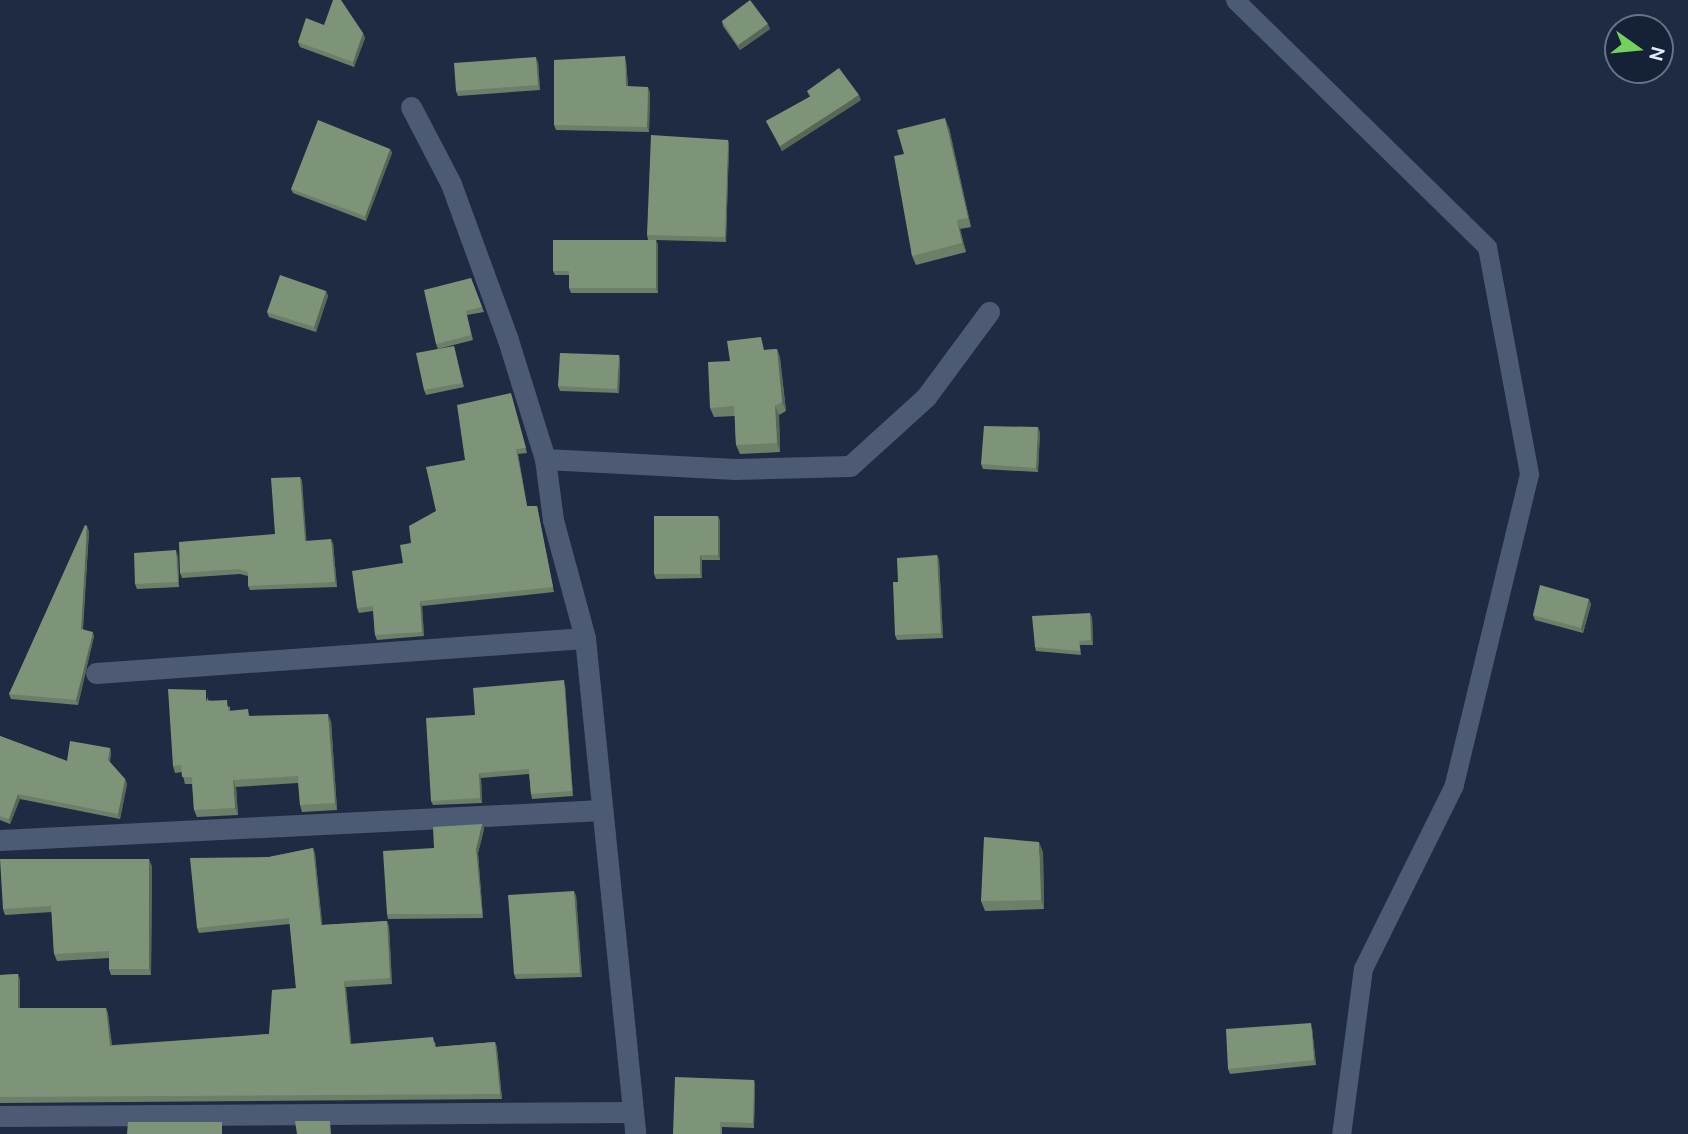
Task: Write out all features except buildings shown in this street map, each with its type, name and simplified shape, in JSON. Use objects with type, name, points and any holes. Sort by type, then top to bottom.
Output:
[{"type":"street","points":[[411,107],[451,184],[545,459],[553,520],[585,638],[635,1134]]},
{"type":"street","points":[[545,459],[735,469],[850,466],[926,397],[989,312]]},
{"type":"street","points":[[96,673],[585,638]]},
{"type":"street","points":[[0,840],[602,810]]},
{"type":"street","points":[[0,1116],[632,1112]]},
{"type":"lane","points":[[1236,0],[1487,247],[1529,474],[1454,785],[1363,968],[1341,1134]]}]
